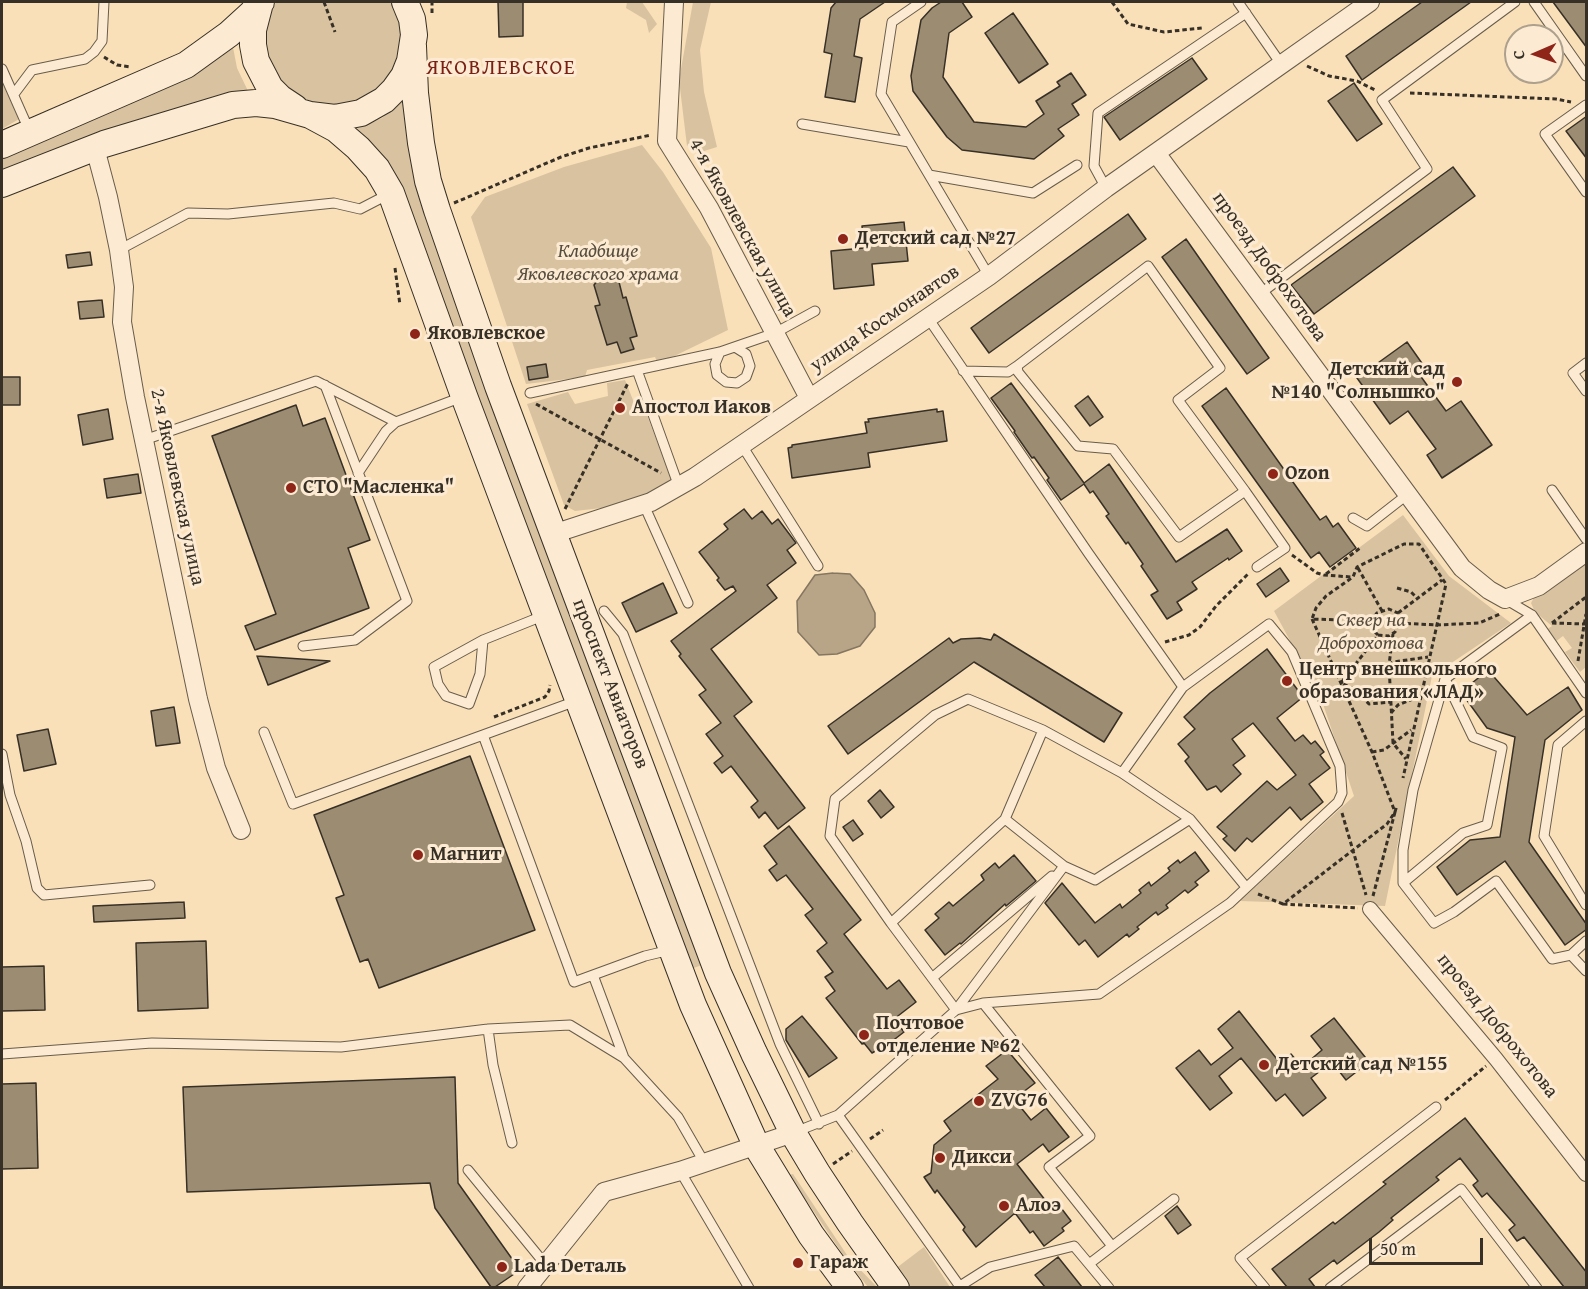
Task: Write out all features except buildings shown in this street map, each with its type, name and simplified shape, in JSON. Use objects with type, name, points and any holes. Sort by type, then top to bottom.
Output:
[{"type":"main road","points":[[261,2],[253,30],[256,62],[270,88],[280,98],[305,113]]},
{"type":"main road","points":[[2,145],[186,65],[227,36],[261,2]]},
{"type":"main road","name":"проспект Авиаторов","points":[[405,2],[412,19],[417,112],[428,181],[498,386],[718,972],[793,1133],[824,1183],[896,1287]]},
{"type":"main road","points":[[2,184],[95,148],[233,105],[265,104],[334,118],[348,117],[374,107],[394,90],[404,76],[413,46]]},
{"type":"main road","name":"проспект Авиаторов","points":[[305,113],[327,123],[347,137],[377,168],[391,193],[670,950],[756,1145],[812,1236],[850,1287]]},
{"type":"street","name":"4-я Яковлевская улица","points":[[674,2],[667,141],[709,208],[809,398]]},
{"type":"street","name":"улица Космонавтов","points":[[553,534],[644,505],[741,444],[989,276],[1106,188],[1285,61],[1357,5]]},
{"type":"street","name":"2-я Яковлевская улица","points":[[95,148],[119,250],[124,287],[122,322],[144,440],[198,699],[216,768],[241,830]]},
{"type":"street","name":"проезд Доброхотова","points":[[1156,153],[1462,568],[1489,590],[1512,603]]},
{"type":"street","points":[[1512,603],[1587,552]]},
{"type":"street","name":"проезд Доброхотова","points":[[1370,909],[1496,1059],[1587,1174]]},
{"type":"street","points":[[527,1287],[604,1192],[680,1171],[793,1133]]},
{"type":"lane","points":[[14,94],[32,70],[85,59],[94,52],[102,41],[104,2]]},
{"type":"lane","points":[[921,2],[892,21],[881,94],[989,276]]},
{"type":"lane","points":[[1239,2],[1285,61]]},
{"type":"lane","points":[[1261,293],[1427,169],[1382,100],[1515,2]]},
{"type":"lane","points":[[1534,2],[1587,76]]},
{"type":"lane","points":[[1106,188],[1094,166],[1098,113],[1246,13]]},
{"type":"lane","points":[[2,69],[30,132]]},
{"type":"lane","points":[[1587,105],[1545,134],[1587,192]]},
{"type":"lane","points":[[802,124],[909,142]]},
{"type":"lane","points":[[929,175],[1033,193],[1077,165]]},
{"type":"lane","points":[[119,250],[188,213],[228,214],[334,202],[360,208],[391,193]]},
{"type":"lane","points":[[963,370],[1008,372],[1148,266],[1220,368],[1178,400],[1285,548],[1257,567]]},
{"type":"lane","points":[[530,393],[720,352],[775,333],[815,311]]},
{"type":"lane","points":[[928,318],[1183,687]]},
{"type":"lane","points":[[720,352],[715,364],[717,375],[726,382],[736,383],[746,377],[750,366],[746,354],[735,347]]},
{"type":"lane","points":[[1587,363],[1573,373],[1587,391]]},
{"type":"lane","points":[[1017,366],[1018,372],[1078,446],[1113,449],[1179,537],[1245,492]]},
{"type":"lane","points":[[637,370],[678,484]]},
{"type":"lane","points":[[144,440],[316,381],[396,422]]},
{"type":"lane","points":[[303,646],[355,640],[407,601],[325,385]]},
{"type":"lane","points":[[358,474],[386,431],[396,422],[464,396]]},
{"type":"lane","points":[[741,444],[818,566]]},
{"type":"lane","points":[[1552,490],[1587,539]]},
{"type":"lane","points":[[1353,518],[1367,526],[1408,494]]},
{"type":"lane","points":[[644,505],[688,603]]},
{"type":"lane","points":[[1512,603],[1532,615],[1587,693]]},
{"type":"lane","points":[[604,611],[623,634],[780,1044],[819,1124]]},
{"type":"lane","points":[[483,640],[480,674],[469,704],[446,696],[438,684],[434,667],[483,640],[547,614]]},
{"type":"lane","points":[[1532,615],[1445,679],[1413,790],[1403,850],[1403,883],[1434,923],[1454,912],[1496,881],[1552,959],[1571,955],[1587,941]]},
{"type":"lane","points":[[956,1010],[983,1003],[1099,994],[1230,903],[1338,802],[1342,793],[1340,766],[1292,652],[1269,624],[1183,687],[1122,773]]},
{"type":"lane","points":[[1403,883],[1463,833],[1487,825],[1502,748],[1473,737],[1445,679]]},
{"type":"lane","points":[[956,1010],[830,836],[835,799],[935,715],[968,699],[1043,730],[1122,773],[1190,819],[1245,888]]},
{"type":"lane","points":[[264,732],[293,804],[578,700]]},
{"type":"lane","points":[[1587,721],[1558,745],[1544,836],[1587,905]]},
{"type":"lane","points":[[891,922],[1005,819],[1043,730]]},
{"type":"lane","points":[[483,735],[574,982],[645,956],[670,950]]},
{"type":"lane","points":[[2,754],[10,795],[26,841],[37,888],[44,895],[150,885]]},
{"type":"lane","points":[[1005,819],[1064,866],[1095,880],[1190,819]]},
{"type":"lane","points":[[793,1133],[838,1115],[956,1010],[1064,866]]},
{"type":"lane","points":[[932,978],[1064,866]]},
{"type":"lane","points":[[1571,955],[1587,971]]},
{"type":"lane","points":[[593,975],[624,1058]]},
{"type":"lane","points":[[983,1003],[1090,1136],[1049,1167],[1112,1246]]},
{"type":"lane","points":[[2,1054],[152,1043],[341,1047],[488,1029],[570,1025],[624,1058],[678,1118],[704,1162]]},
{"type":"lane","points":[[488,1029],[493,1065],[512,1143]]},
{"type":"lane","points":[[1265,1287],[1240,1258],[1436,1107]]},
{"type":"lane","points":[[838,1115],[961,1287],[990,1267],[1074,1246],[1108,1287]]},
{"type":"lane","points":[[468,1170],[544,1264]]},
{"type":"lane","points":[[680,1171],[749,1287]]},
{"type":"lane","points":[[1330,1287],[1461,1189],[1537,1287]]},
{"type":"lane","points":[[1089,1264],[1174,1199]]},
{"type":"path","points":[[324,2],[334,32]]},
{"type":"path","points":[[1112,2],[1128,24],[1164,32],[1226,26]]},
{"type":"path","points":[[1285,61],[1329,76],[1357,81],[1373,90],[1454,96],[1556,99],[1576,103]]},
{"type":"path","points":[[452,204],[589,148],[668,131]]},
{"type":"path","points":[[530,393],[519,395],[678,484]]},
{"type":"path","points":[[1395,812],[1372,752],[1312,619],[1316,608],[1326,596],[1353,578],[1357,567],[1404,544],[1411,543],[1419,544],[1446,584],[1402,780]]},
{"type":"path","points":[[1324,575],[1360,548]]},
{"type":"path","points":[[1283,549],[1317,573],[1353,578]]},
{"type":"path","points":[[1154,645],[1189,635],[1200,627],[1239,582],[1257,567]]},
{"type":"path","points":[[1357,567],[1382,611]]},
{"type":"path","points":[[1398,613],[1443,579]]},
{"type":"path","points":[[1397,588],[1411,592],[1418,599]]},
{"type":"path","points":[[1542,630],[1587,597]]},
{"type":"path","points":[[1399,623],[1436,625],[1479,623],[1512,603]]},
{"type":"path","points":[[1371,621],[1377,613],[1382,611],[1389,609],[1398,613]]},
{"type":"path","points":[[1398,613],[1399,623],[1393,633],[1389,665],[1390,702],[1393,743],[1406,759]]},
{"type":"path","points":[[1575,677],[1587,614]]},
{"type":"path","points":[[1312,619],[1371,621]]},
{"type":"path","points":[[1371,621],[1374,631],[1378,634],[1389,636],[1393,633]]},
{"type":"path","points":[[1552,623],[1586,624]]},
{"type":"path","points":[[1341,683],[1378,634]]},
{"type":"path","points":[[1389,665],[1394,662],[1429,657]]},
{"type":"path","points":[[484,720],[545,697],[549,691],[550,681]]},
{"type":"path","points":[[1341,683],[1356,690],[1369,704],[1390,702]]},
{"type":"path","points":[[1391,713],[1398,705],[1420,696]]},
{"type":"path","points":[[1372,752],[1384,750],[1412,729]]},
{"type":"path","points":[[1370,909],[1398,801]]},
{"type":"path","points":[[1338,802],[1370,909]]},
{"type":"path","points":[[1283,904],[1387,824],[1395,812]]},
{"type":"path","points":[[1245,888],[1283,904],[1370,909]]},
{"type":"path","points":[[1436,1107],[1496,1059]]},
{"type":"green space","points":[[276,2],[391,2],[400,22],[398,60],[376,90],[357,101],[334,106],[314,103],[297,95],[280,80],[268,58],[266,32],[268,19]]},
{"type":"green space","points":[[627,2],[642,2],[657,24],[649,33],[646,20],[626,8]]},
{"type":"green space","points":[[693,2],[711,2],[700,50],[704,92],[717,147],[701,152],[687,146],[679,80]]},
{"type":"green space","points":[[232,42],[237,68],[248,91],[2,176],[2,154]]},
{"type":"green space","points":[[2,79],[19,119],[2,129]]},
{"type":"green space","points":[[404,100],[409,145],[421,201],[487,388],[702,965],[691,969],[476,392],[403,188],[387,161],[356,129],[382,118]]},
{"type":"green space","name":"Кладбище Яковлевского храма","points":[[642,145],[663,172],[711,248],[728,330],[658,364],[655,357],[587,370],[585,377],[526,384],[471,217],[485,197],[564,167]]},
{"type":"green space","points":[[625,380],[635,405],[642,402],[671,478],[669,487],[629,505],[575,511],[564,505],[527,404],[568,392],[575,404],[608,396],[607,383]]},
{"type":"green space","name":"Сквер на Доброхотова","points":[[1403,515],[1449,576],[1511,623],[1432,676],[1385,906],[1240,901],[1354,796],[1321,698],[1274,611]]},
{"type":"green space","points":[[1586,560],[1586,667],[1580,672],[1565,652],[1572,648],[1563,636],[1555,642],[1546,630],[1552,626],[1535,612],[1531,603],[1536,594]]},
{"type":"green space","points":[[793,1174],[849,1258],[877,1287],[868,1287],[848,1262],[789,1175]]},
{"type":"green space","points":[[924,1247],[950,1287],[909,1287],[895,1269]]},
{"type":"shaded area","points":[[850,574],[864,590],[875,613],[875,627],[860,646],[837,654],[819,655],[798,632],[797,601],[815,575]]},
{"type":"place","name":"Детский сад №27","points":[[843,239]]},
{"type":"place","name":"Яковлевское","points":[[415,334]]},
{"type":"place","name":"Детский сад №140 \"Солнышко\"","points":[[1457,382]]},
{"type":"place","name":"Апостол Иаков","points":[[620,408]]},
{"type":"place","name":"Ozon","points":[[1273,474]]},
{"type":"place","name":"СТО \"Масленка\"","points":[[291,488]]},
{"type":"place","name":"Центр внешкольного образования «ЛАД»","points":[[1287,681]]},
{"type":"place","name":"Магнит","points":[[418,855]]},
{"type":"place","name":"Почтовое отделение №62","points":[[864,1035]]},
{"type":"place","name":"Детский сад №155","points":[[1264,1065]]},
{"type":"place","name":"ZVG76","points":[[979,1101]]},
{"type":"place","name":"Дикси","points":[[940,1158]]},
{"type":"place","name":"Алоэ","points":[[1004,1206]]},
{"type":"place","name":"Гараж","points":[[798,1263]]},
{"type":"place","name":"Lada Dеталь","points":[[502,1267]]},
{"type":"district","name":"ЯКОВЛЕВСКОЕ","points":[[501,69]]}]
